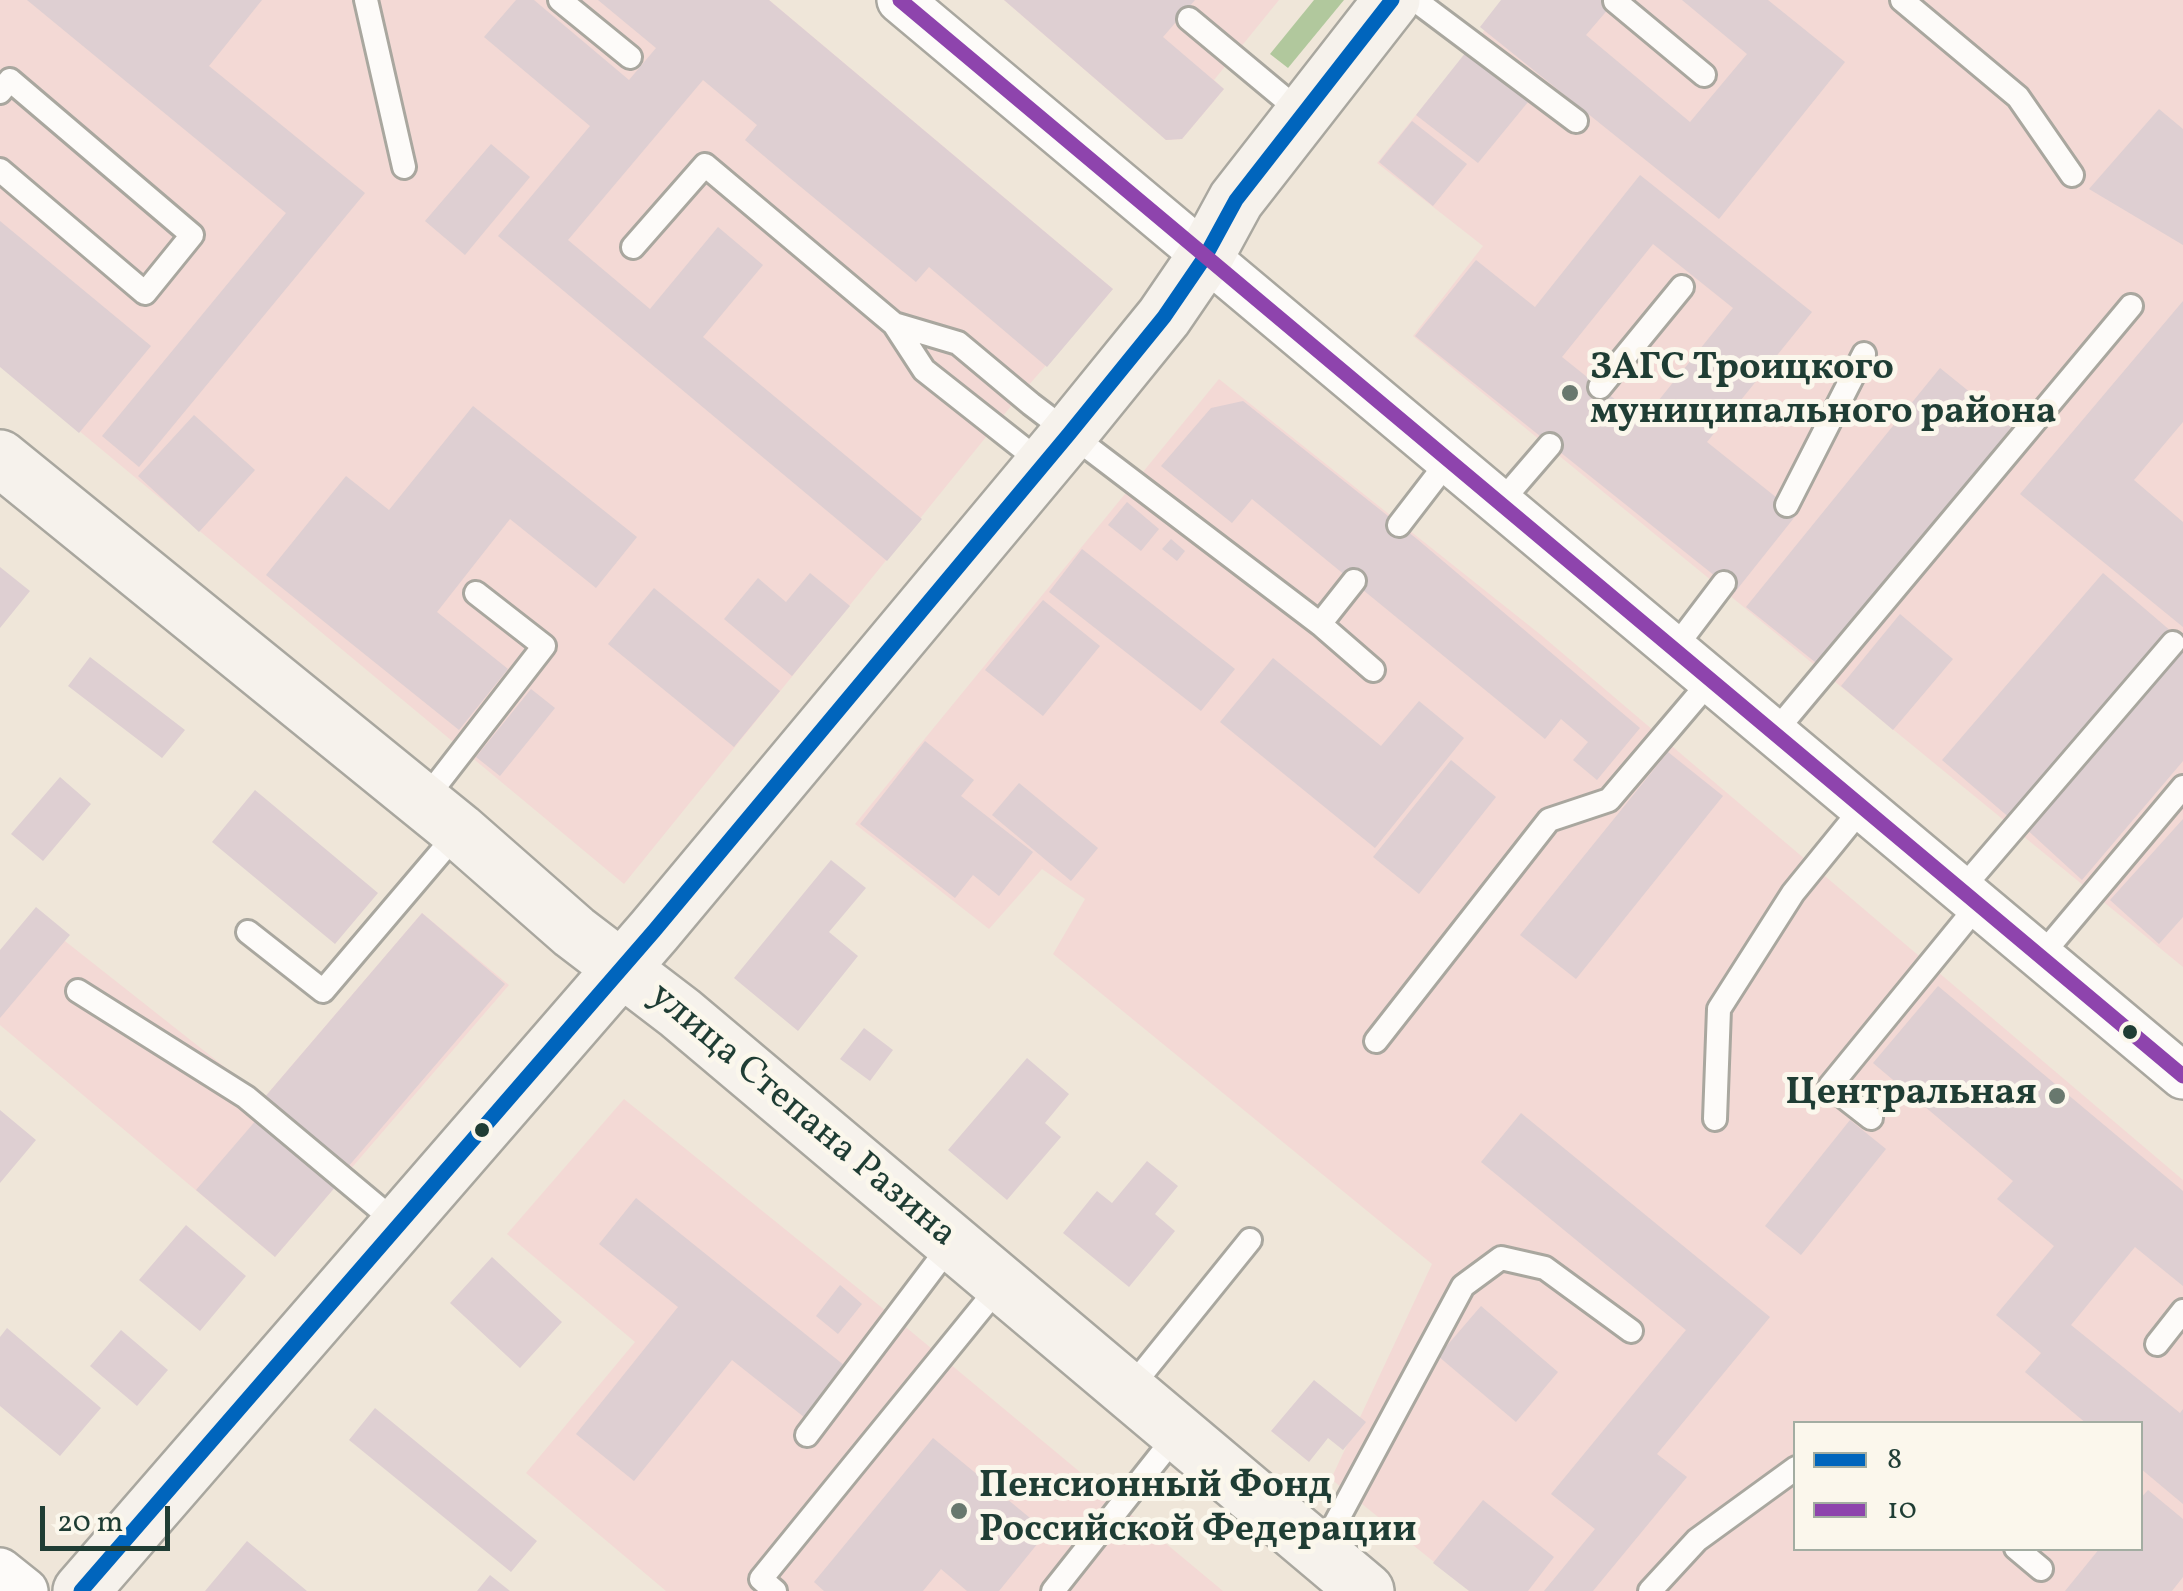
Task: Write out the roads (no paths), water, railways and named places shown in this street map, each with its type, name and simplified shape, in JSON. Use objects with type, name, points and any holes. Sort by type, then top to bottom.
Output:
[{"type":"street","points":[[900,0],[2183,1076]]},
{"type":"street","points":[[81,1591],[622,968],[1056,449],[1164,317],[1236,200],[1392,0]]},
{"type":"street","name":"улица Степана Разина","points":[[0,458],[441,817],[1366,1591]]},
{"type":"street","points":[[0,1571],[25,1591]]},
{"type":"lane","points":[[366,0],[404,167]]},
{"type":"lane","points":[[560,0],[630,58]]},
{"type":"lane","points":[[1415,0],[1576,121]]},
{"type":"lane","points":[[1902,0],[2018,97],[2072,174]]},
{"type":"lane","points":[[1614,2],[1704,75]]},
{"type":"lane","points":[[1190,18],[1304,114]]},
{"type":"lane","points":[[0,92],[10,80],[192,235],[146,293],[0,170]]},
{"type":"lane","points":[[633,247],[704,165],[894,324],[924,370],[1056,449],[1320,624],[1374,670]]},
{"type":"lane","points":[[1600,387],[1682,287]]},
{"type":"lane","points":[[1774,733],[2131,306]]},
{"type":"lane","points":[[894,324],[958,343],[1056,449]]},
{"type":"lane","points":[[1786,505],[1864,354]]},
{"type":"lane","points":[[1500,503],[1550,444]]},
{"type":"lane","points":[[1399,524],[1449,460]]},
{"type":"lane","points":[[1320,624],[1354,581]]},
{"type":"lane","points":[[1674,648],[1724,583]]},
{"type":"lane","points":[[248,932],[323,991],[441,817],[544,646],[476,593]]},
{"type":"lane","points":[[1871,1118],[1830,1086],[1969,898],[2173,643]]},
{"type":"lane","points":[[1376,1041],[1550,820],[1609,800],[1711,680]]},
{"type":"lane","points":[[2040,957],[2183,787]]},
{"type":"lane","points":[[1716,1119],[1719,1009],[1792,893],[1863,808]]},
{"type":"lane","points":[[78,991],[246,1097],[398,1224]]},
{"type":"lane","points":[[1128,1390],[1250,1240]]},
{"type":"lane","points":[[807,1434],[952,1242]]},
{"type":"lane","points":[[1320,1552],[1463,1286],[1501,1258],[1545,1268],[1631,1331]]},
{"type":"lane","points":[[775,1591],[761,1579],[1002,1284]]},
{"type":"lane","points":[[2157,1344],[2183,1311]]},
{"type":"lane","points":[[1052,1591],[1178,1433]]},
{"type":"lane","points":[[1650,1591],[1697,1540],[1793,1470]]},
{"type":"lane","points":[[2020,1551],[2041,1569]]},
{"type":"place","name":"ЗАГС Троицкого муниципального района","points":[[1570,393]]},
{"type":"place","name":"Центральная","points":[[2057,1096]]},
{"type":"place","name":"Пенсионный Фонд Российской Федерации","points":[[959,1511]]}]
